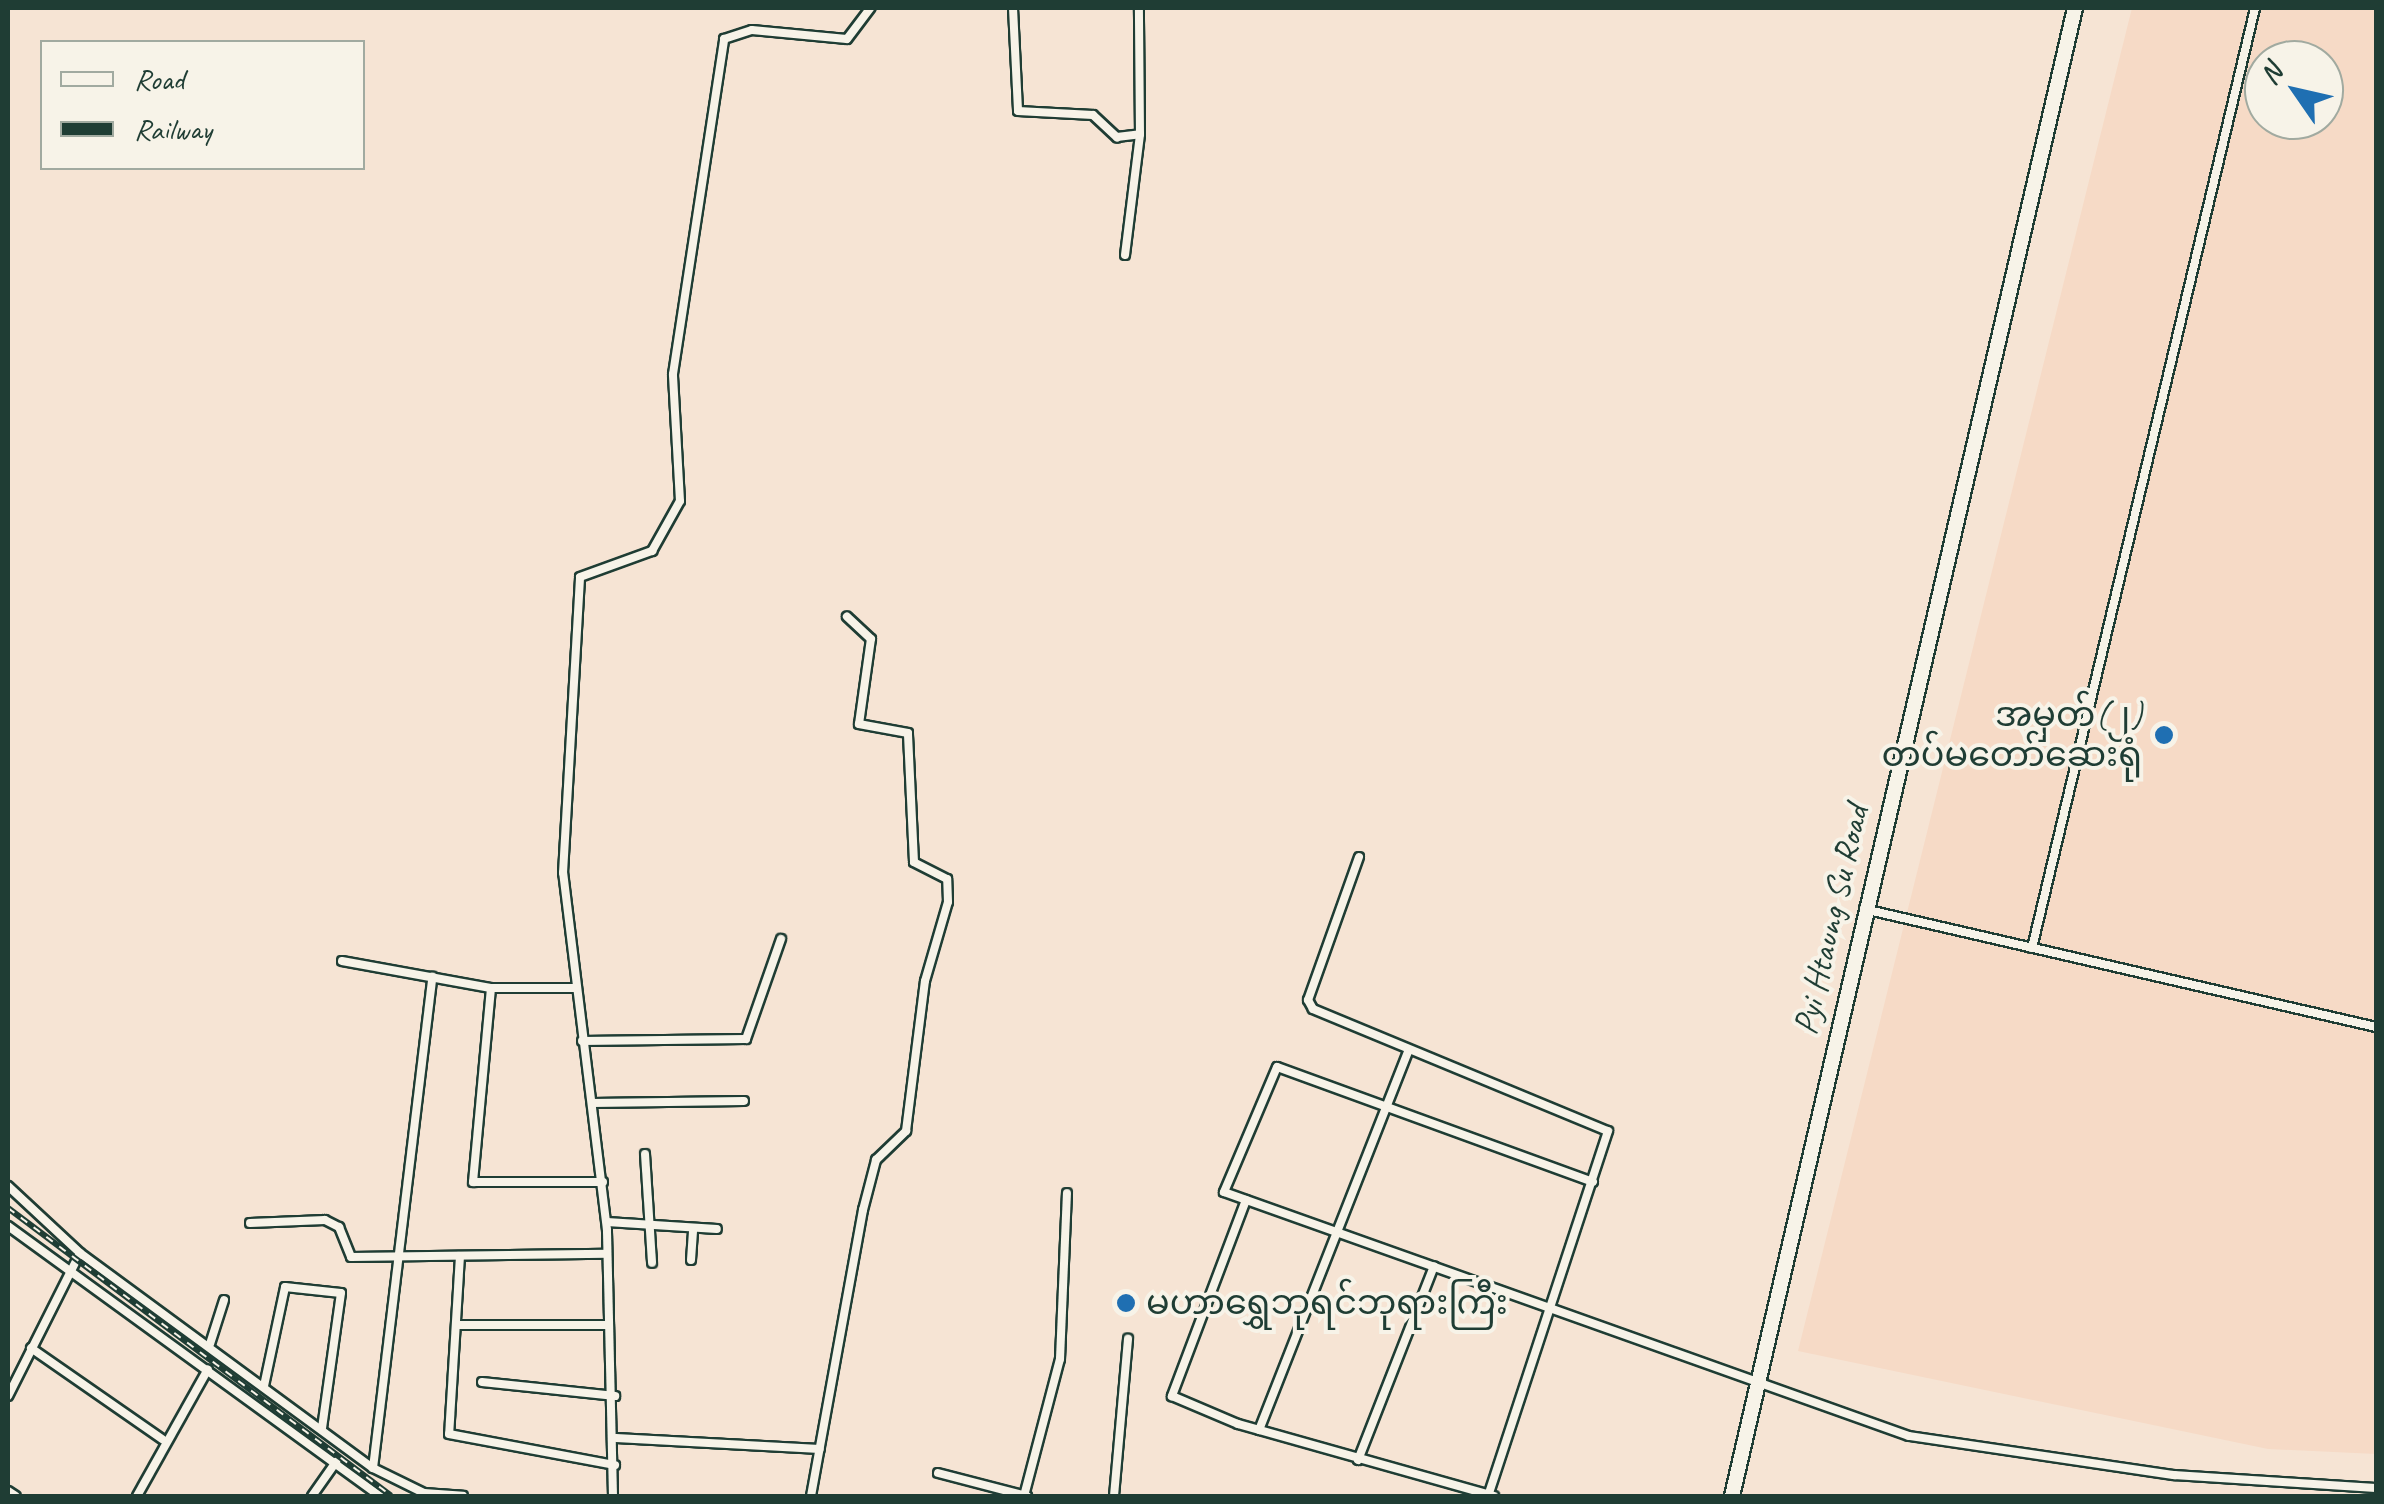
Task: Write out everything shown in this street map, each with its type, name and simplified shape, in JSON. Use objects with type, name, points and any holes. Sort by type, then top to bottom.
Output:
[{"type":"highway","name":"Pyi Htaung Su Road","points":[[1732,1496],[1753,1388],[2076,8]]},
{"type":"street","points":[[613,1496],[615,1396],[607,1325],[604,1182],[582,1041],[563,873],[576,599],[589,568],[662,542],[680,501],[674,374],[718,53],[740,31],[847,38],[870,8]]},
{"type":"street","points":[[1013,8],[1018,111],[1093,115],[1117,137],[1140,134]]},
{"type":"street","points":[[1124,254],[1140,134],[1139,8]]},
{"type":"street","points":[[2032,948],[2255,8]]},
{"type":"street","points":[[811,1496],[863,1210],[876,1160],[906,1130],[925,980],[948,902],[947,879],[914,862],[908,733],[859,724],[871,638],[847,617]]},
{"type":"street","points":[[1246,1200],[1172,1396],[1259,1430],[1491,1496],[1608,1132],[1408,1052],[1308,1000],[1359,857]]},
{"type":"street","points":[[1864,909],[2376,1027]]},
{"type":"street","points":[[582,1041],[746,1038],[781,938]]},
{"type":"street","points":[[342,961],[491,988],[576,988]]},
{"type":"street","points":[[374,1468],[404,1256],[432,977]]},
{"type":"street","points":[[491,988],[473,1182],[604,1182]]},
{"type":"street","points":[[1259,1430],[1408,1052]]},
{"type":"street","points":[[1592,1182],[1272,1068],[1224,1192],[1434,1266],[1753,1388],[1909,1436],[2040,1460],[2376,1488]]},
{"type":"street","points":[[592,1104],[744,1101]]},
{"type":"street","points":[[645,1154],[652,1263]]},
{"type":"street","points":[[8,1186],[80,1254],[210,1344],[374,1468],[424,1493],[464,1496]]},
{"type":"street","points":[[938,1473],[1025,1496],[1060,1360],[1068,1193]]},
{"type":"street","points":[[250,1223],[325,1220],[339,1227],[351,1257],[607,1254]]},
{"type":"street","points":[[607,1222],[717,1229]]},
{"type":"street","points":[[8,1226],[380,1496]]},
{"type":"street","points":[[691,1260],[693,1228]]},
{"type":"street","points":[[8,1396],[80,1254]]},
{"type":"street","points":[[460,1256],[449,1434],[616,1465]]},
{"type":"street","points":[[1358,1460],[1434,1266]]},
{"type":"street","points":[[264,1386],[286,1287],[342,1293],[322,1428]]},
{"type":"street","points":[[210,1344],[224,1300]]},
{"type":"street","points":[[457,1326],[607,1325]]},
{"type":"street","points":[[1114,1496],[1128,1339]]},
{"type":"street","points":[[32,1348],[162,1439]]},
{"type":"street","points":[[138,1496],[162,1439],[208,1368]]},
{"type":"street","points":[[482,1382],[615,1396]]},
{"type":"street","points":[[616,1438],[820,1448]]},
{"type":"street","points":[[312,1496],[336,1462]]},
{"type":"street","points":[[1723,1496],[1733,1480]]},
{"type":"street","points":[[8,1491],[16,1496]]},
{"type":"shaded area","name":"အမှတ်(၂) တပ်မတော်ဆေးရုံ","points":[[2132,8],[2376,8],[2376,1454],[2268,1449],[1798,1351]]},
{"type":"railway","points":[[8,1208],[391,1496]]},
{"type":"place","name":"အမှတ်(၂) တပ်မတော်ဆေးရုံ","points":[[2164,735]]},
{"type":"place","name":"မဟာရွှေဘုရင်ဘုရားကြီး","points":[[1126,1303]]}]
